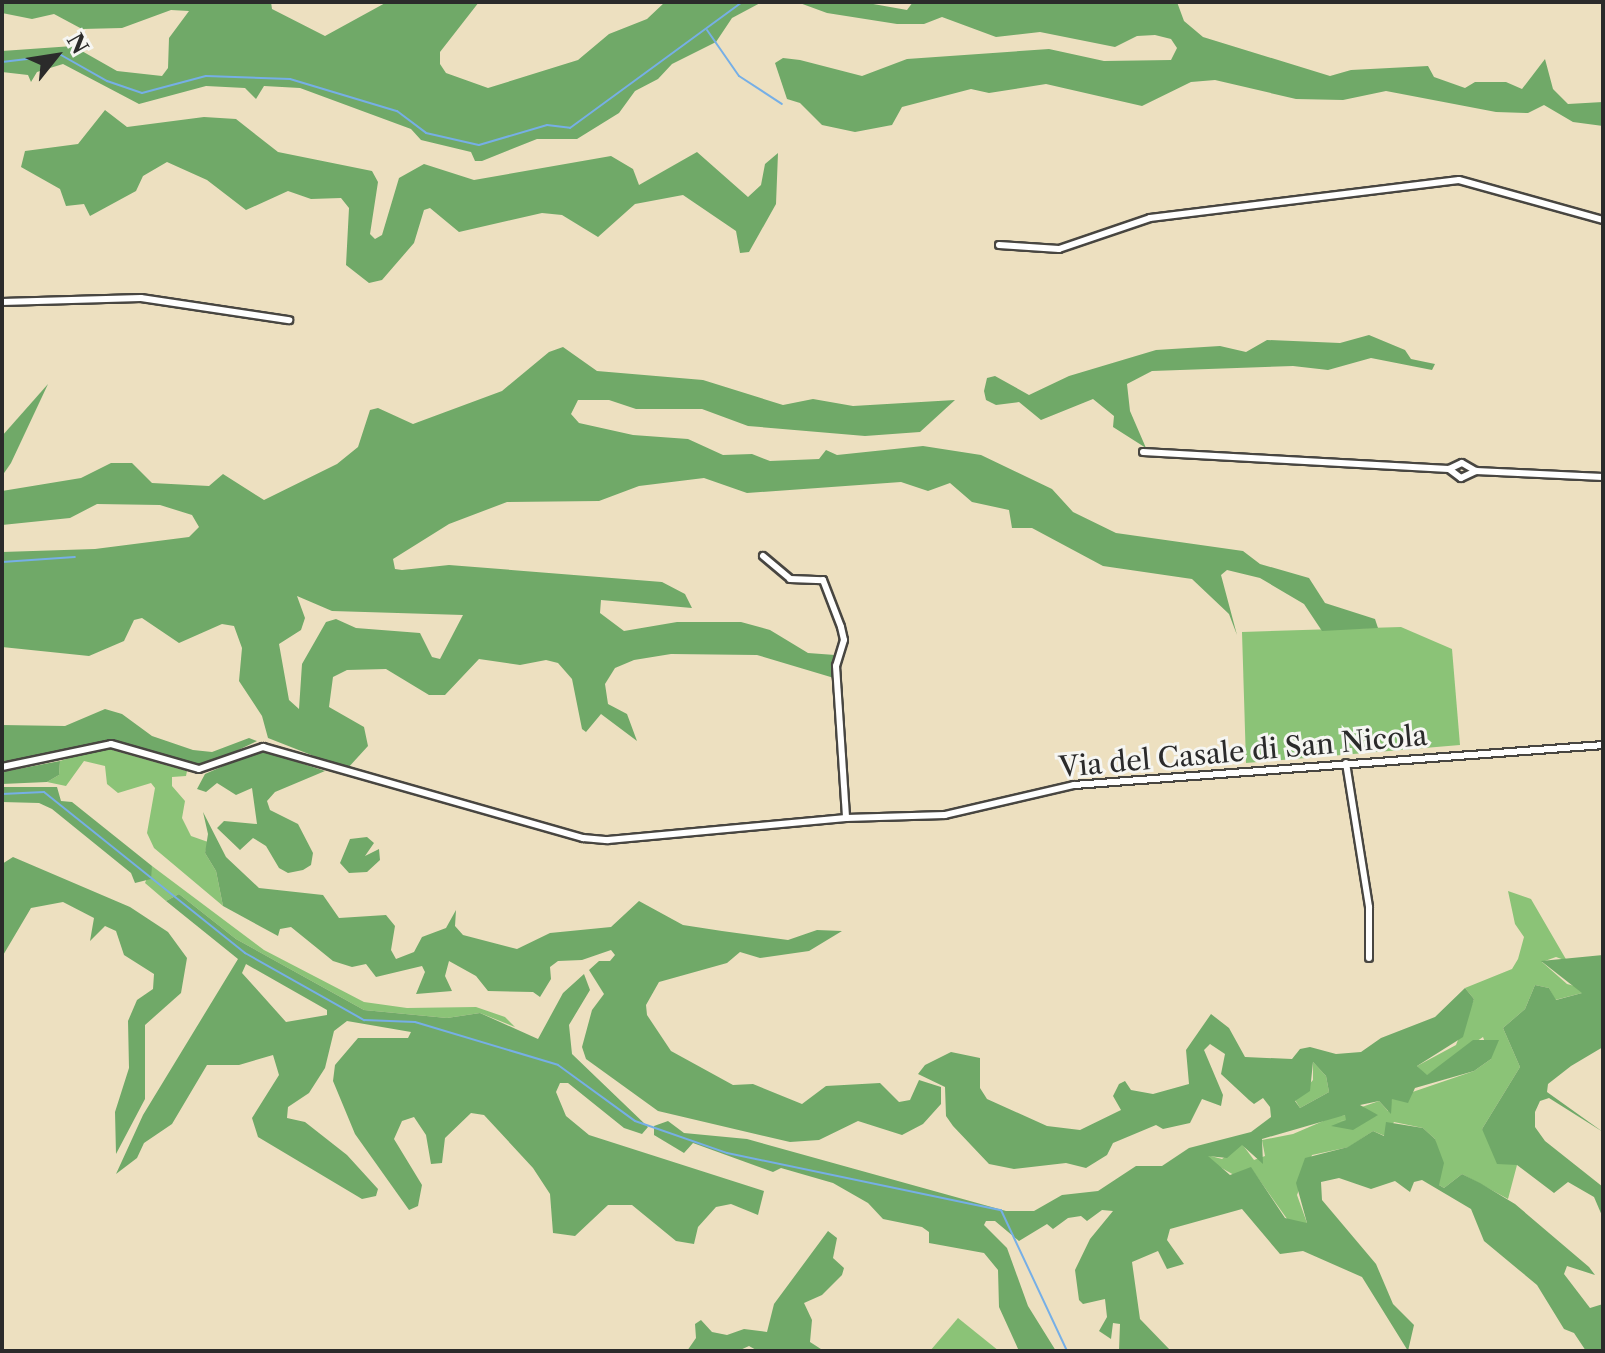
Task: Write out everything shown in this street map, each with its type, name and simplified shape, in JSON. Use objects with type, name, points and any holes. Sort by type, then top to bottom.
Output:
[{"type":"street","points":[[999,245],[1077,247],[1150,218],[1459,180],[1603,220]]},
{"type":"street","points":[[2,302],[141,298],[289,320]]},
{"type":"street","points":[[1143,452],[1449,469],[1462,463],[1476,471],[1603,477]]},
{"type":"street","points":[[1449,469],[1461,478],[1476,471]]},
{"type":"street","points":[[763,556],[790,579],[823,580],[841,627],[844,640],[836,666],[846,818]]},
{"type":"street","name":"Via del Casale di San Nicola","points":[[2,767],[111,744],[199,769],[263,747],[583,838],[608,840],[846,818],[945,815],[1074,785],[1603,745]]},
{"type":"street","points":[[1346,763],[1369,907],[1369,958]]},
{"type":"green space","points":[[2,2],[271,2],[272,9],[325,36],[387,2],[479,2],[440,52],[440,64],[446,73],[488,88],[578,60],[609,34],[647,19],[665,2],[762,2],[732,18],[716,42],[672,64],[658,79],[635,91],[619,113],[577,139],[537,139],[475,161],[471,152],[421,140],[411,129],[300,88],[264,86],[256,99],[245,88],[206,86],[139,104],[63,64],[37,72],[31,82],[28,75],[2,72],[2,51],[73,46],[117,71],[162,76],[168,68],[169,38],[189,11],[171,10],[122,28],[82,29],[54,14],[32,19],[2,13]]},
{"type":"green space","points":[[797,2],[862,2],[907,10],[913,2],[1177,2],[1184,21],[1203,37],[1330,76],[1351,70],[1428,66],[1434,77],[1465,88],[1475,82],[1506,82],[1522,89],[1545,59],[1553,89],[1568,104],[1603,102],[1603,126],[1573,122],[1544,105],[1528,113],[1496,112],[1386,91],[1343,100],[1296,99],[1215,80],[1191,82],[1142,106],[1046,84],[989,93],[971,89],[902,107],[892,125],[855,132],[822,125],[800,103],[787,99],[775,63],[783,58],[800,60],[862,76],[907,59],[1049,49],[1104,61],[1171,60],[1177,48],[1171,39],[1155,35],[1137,36],[1115,47],[1040,32],[996,37],[942,17],[924,24],[897,24],[827,13]]},
{"type":"green space","points":[[105,110],[127,127],[204,117],[236,119],[278,152],[372,171],[378,182],[370,234],[375,239],[382,235],[399,178],[424,164],[474,180],[611,156],[633,169],[639,185],[697,152],[748,197],[761,185],[765,164],[778,153],[776,204],[749,252],[740,253],[736,231],[683,195],[635,204],[598,237],[562,215],[542,213],[459,232],[430,208],[424,210],[414,243],[382,280],[369,283],[346,265],[349,208],[341,198],[311,199],[288,191],[246,210],[207,180],[167,162],[143,176],[136,191],[90,216],[84,204],[66,206],[60,189],[21,167],[25,151],[78,144]]},
{"type":"green space","points":[[1369,335],[1405,350],[1411,359],[1435,364],[1432,370],[1371,358],[1328,370],[1293,366],[1152,371],[1127,384],[1130,411],[1146,448],[1113,427],[1114,416],[1093,399],[1041,420],[1019,402],[996,405],[986,400],[984,391],[987,378],[995,376],[1029,395],[1069,376],[1156,350],[1220,346],[1246,352],[1267,340],[1340,343]]},
{"type":"green space","points":[[563,347],[597,371],[703,380],[783,405],[813,399],[853,406],[955,400],[920,432],[865,436],[748,426],[702,409],[636,409],[609,400],[578,400],[571,414],[579,423],[633,435],[688,439],[723,455],[752,454],[770,461],[819,459],[826,450],[837,455],[923,446],[981,455],[1052,489],[1073,512],[1116,533],[1243,551],[1260,564],[1309,578],[1325,603],[1375,619],[1378,628],[1322,631],[1304,604],[1260,578],[1227,570],[1221,575],[1237,635],[1229,614],[1192,579],[1103,566],[1032,528],[1012,528],[1009,510],[972,502],[950,483],[928,491],[901,482],[747,493],[704,478],[639,486],[599,501],[507,502],[449,524],[393,559],[395,569],[402,570],[449,565],[662,582],[685,594],[692,608],[601,600],[600,613],[624,631],[677,622],[741,622],[770,630],[808,653],[835,655],[834,678],[757,655],[671,654],[634,660],[615,668],[605,684],[608,704],[627,714],[637,741],[601,714],[586,732],[582,729],[572,679],[558,663],[546,660],[520,665],[479,659],[445,695],[429,695],[386,669],[347,670],[333,677],[329,707],[364,727],[368,746],[347,769],[268,738],[262,716],[239,681],[242,648],[234,626],[222,624],[179,643],[142,618],[134,620],[124,641],[89,656],[2,647],[2,552],[95,549],[189,537],[199,527],[192,515],[160,505],[97,504],[70,518],[2,525],[2,491],[81,478],[111,463],[132,463],[152,483],[209,486],[223,474],[264,500],[337,464],[358,447],[370,410],[378,408],[413,424],[502,391],[549,352]],"holes":[[[297,596],[332,611],[463,615],[440,659],[432,657],[420,633],[356,628],[336,619],[326,622],[302,664],[299,709],[289,700],[279,644],[301,630],[305,618]]]},
{"type":"green space","points":[[48,384],[11,463],[2,476],[2,436]]},
{"type":"green space","points":[[1401,627],[1452,649],[1460,745],[1246,763],[1242,632]]},
{"type":"green space","points":[[105,709],[122,714],[152,736],[193,750],[212,752],[249,738],[257,741],[205,766],[182,765],[113,741],[2,764],[2,725],[65,726]]},
{"type":"green space","points":[[102,747],[187,771],[186,776],[172,777],[172,786],[185,801],[182,818],[191,836],[208,842],[205,853],[216,871],[223,906],[154,848],[147,833],[155,788],[151,783],[118,793],[107,784],[105,766],[84,761],[66,786],[47,782],[59,775],[60,761]]},
{"type":"green space","points":[[260,750],[325,771],[275,792],[267,801],[270,810],[298,824],[313,853],[311,865],[303,870],[288,873],[279,868],[266,846],[253,838],[240,850],[217,828],[224,821],[257,824],[252,788],[236,795],[217,783],[206,792],[197,789],[205,774]]},
{"type":"green space","points":[[60,761],[59,775],[47,782],[2,784],[2,772]]},
{"type":"green space","points":[[2,787],[57,787],[61,801],[72,802],[152,866],[151,879],[135,883],[131,873],[52,809],[39,803],[2,802]]},
{"type":"green space","points":[[203,812],[226,857],[259,888],[323,895],[339,918],[386,915],[395,926],[391,950],[396,959],[414,952],[422,937],[446,928],[456,910],[455,926],[463,935],[517,949],[550,933],[611,927],[639,901],[683,925],[722,931],[788,940],[817,930],[842,931],[809,951],[760,958],[740,952],[727,963],[659,982],[646,1005],[647,1015],[671,1051],[733,1085],[753,1084],[802,1104],[826,1086],[880,1083],[899,1102],[910,1100],[919,1080],[941,1087],[941,1104],[923,1124],[902,1135],[858,1121],[819,1140],[790,1142],[658,1111],[586,1059],[582,1047],[592,1010],[604,994],[589,970],[599,961],[610,961],[615,955],[611,950],[582,960],[558,961],[550,967],[551,979],[540,997],[533,992],[488,991],[476,976],[449,961],[445,976],[452,991],[416,994],[425,972],[422,966],[376,977],[366,964],[352,967],[333,961],[291,927],[280,929],[278,936],[223,906],[216,871],[205,853],[208,834]]},
{"type":"green space","points":[[367,837],[374,843],[365,856],[379,849],[380,860],[367,872],[349,873],[340,863],[350,839]]},
{"type":"green space","points":[[13,857],[130,907],[168,932],[187,958],[181,993],[145,1025],[145,1099],[116,1154],[115,1112],[129,1068],[128,1021],[137,1000],[153,989],[154,974],[124,955],[116,931],[105,926],[90,941],[94,918],[63,902],[31,908],[2,957],[2,864]]},
{"type":"green space","points":[[152,866],[264,950],[364,1002],[407,1008],[476,1007],[505,1017],[515,1027],[480,1013],[447,1018],[364,1010],[236,939],[179,894],[166,901],[145,883]]},
{"type":"green space","points":[[1508,891],[1531,899],[1567,961],[1556,957],[1542,962],[1567,984],[1582,988],[1582,993],[1555,1000],[1549,988],[1535,985],[1525,1009],[1503,1028],[1520,1067],[1482,1129],[1517,1165],[1508,1199],[1462,1174],[1444,1188],[1439,1185],[1435,1139],[1423,1128],[1394,1122],[1385,1136],[1373,1131],[1349,1147],[1312,1155],[1297,1195],[1307,1223],[1290,1223],[1253,1171],[1234,1175],[1211,1162],[1207,1155],[1222,1159],[1242,1144],[1254,1160],[1265,1156],[1262,1140],[1293,1134],[1335,1116],[1346,1115],[1346,1120],[1335,1122],[1377,1115],[1359,1108],[1379,1101],[1388,1111],[1392,1099],[1474,1071],[1491,1059],[1483,1037],[1426,1076],[1417,1066],[1456,1045],[1474,999],[1465,988],[1512,969],[1518,959],[1524,937],[1515,924]]},
{"type":"green space","points":[[179,894],[236,939],[364,1010],[447,1018],[480,1013],[538,1039],[563,993],[584,974],[590,990],[569,1025],[572,1054],[648,1127],[642,1134],[624,1128],[568,1083],[560,1083],[556,1092],[566,1116],[589,1135],[764,1191],[758,1215],[731,1204],[716,1207],[698,1227],[694,1244],[676,1241],[632,1205],[608,1205],[575,1236],[553,1233],[550,1194],[533,1168],[484,1115],[471,1113],[445,1138],[442,1163],[431,1164],[426,1135],[414,1117],[402,1121],[394,1139],[422,1185],[418,1206],[409,1210],[355,1134],[333,1081],[335,1065],[358,1038],[408,1038],[411,1032],[347,1021],[334,1031],[325,1068],[309,1093],[288,1107],[287,1118],[305,1122],[347,1155],[378,1189],[376,1196],[362,1199],[258,1137],[252,1118],[279,1075],[273,1055],[239,1065],[207,1065],[172,1124],[144,1143],[137,1158],[116,1174],[143,1115],[238,959],[166,901]],"holes":[[[246,964],[327,1010],[327,1015],[286,1022],[242,973]]]},
{"type":"green space","points":[[1603,955],[1603,1047],[1548,1084],[1547,1092],[1603,1132],[1549,1098],[1540,1101],[1535,1112],[1535,1127],[1545,1141],[1603,1187],[1603,1218],[1594,1197],[1568,1182],[1554,1193],[1517,1165],[1497,1164],[1482,1129],[1520,1067],[1503,1028],[1525,1009],[1535,985],[1549,988],[1556,1000],[1582,993],[1541,961]]},
{"type":"green space","points":[[1465,988],[1474,999],[1463,1037],[1417,1066],[1427,1075],[1473,1040],[1499,1040],[1491,1059],[1474,1071],[1415,1088],[1408,1103],[1392,1099],[1391,1114],[1379,1101],[1360,1105],[1378,1115],[1353,1130],[1331,1126],[1346,1120],[1345,1115],[1262,1139],[1263,1164],[1242,1145],[1227,1158],[1208,1156],[1230,1175],[1251,1167],[1285,1218],[1307,1223],[1296,1183],[1305,1158],[1348,1147],[1373,1131],[1384,1136],[1386,1122],[1423,1128],[1435,1139],[1444,1163],[1439,1185],[1444,1188],[1462,1174],[1480,1183],[1515,1204],[1589,1267],[1595,1275],[1567,1266],[1564,1274],[1590,1308],[1603,1304],[1603,1351],[1586,1351],[1574,1333],[1564,1329],[1537,1285],[1484,1241],[1471,1209],[1422,1180],[1414,1182],[1410,1192],[1395,1181],[1371,1189],[1339,1178],[1321,1182],[1322,1200],[1376,1264],[1393,1304],[1414,1325],[1408,1351],[1362,1277],[1303,1251],[1280,1254],[1242,1209],[1170,1229],[1167,1240],[1184,1264],[1167,1269],[1158,1251],[1132,1262],[1140,1319],[1171,1351],[1119,1351],[1120,1324],[1113,1323],[1111,1339],[1099,1331],[1107,1317],[1105,1299],[1083,1304],[1079,1300],[1075,1270],[1090,1239],[1113,1211],[1102,1210],[1087,1221],[1081,1216],[1068,1218],[1053,1229],[1047,1224],[1019,1241],[995,1221],[986,1221],[984,1225],[1007,1248],[1028,1306],[1056,1351],[1019,1351],[999,1307],[998,1270],[984,1253],[929,1243],[929,1232],[922,1227],[883,1219],[868,1203],[833,1183],[781,1168],[773,1172],[693,1143],[684,1153],[654,1135],[654,1126],[668,1121],[684,1133],[747,1139],[1006,1211],[1034,1211],[1062,1195],[1098,1191],[1136,1166],[1162,1166],[1189,1148],[1251,1132],[1271,1117],[1270,1107],[1263,1098],[1254,1104],[1221,1074],[1225,1054],[1210,1044],[1204,1050],[1223,1095],[1221,1106],[1202,1099],[1190,1123],[1163,1129],[1156,1125],[1113,1143],[1107,1155],[1086,1168],[1066,1163],[1014,1169],[989,1164],[953,1126],[946,1116],[945,1087],[918,1074],[925,1065],[951,1052],[980,1058],[980,1088],[987,1099],[1047,1126],[1080,1130],[1121,1110],[1113,1096],[1119,1084],[1125,1081],[1131,1090],[1153,1094],[1189,1084],[1186,1050],[1211,1014],[1229,1028],[1245,1057],[1292,1059],[1300,1049],[1310,1047],[1336,1054],[1361,1052],[1381,1038],[1435,1017]],"holes":[[[1313,1062],[1326,1076],[1329,1092],[1300,1108],[1295,1101],[1310,1091]]]},
{"type":"green space","points":[[1313,1062],[1326,1076],[1329,1092],[1300,1108],[1295,1100],[1313,1080]]},
{"type":"green space","points":[[828,1231],[837,1238],[833,1258],[844,1268],[842,1275],[822,1295],[804,1303],[812,1320],[810,1342],[824,1351],[758,1351],[749,1346],[738,1351],[687,1351],[696,1338],[695,1324],[701,1320],[712,1332],[727,1335],[744,1329],[767,1332],[774,1304]]},
{"type":"green space","points":[[958,1318],[999,1351],[930,1351]]},
{"type":"waterway","points":[[2,62],[61,55],[107,81],[142,93],[206,76],[290,79],[397,111],[426,133],[479,145],[547,125],[570,128],[742,2]]},
{"type":"waterway","points":[[707,30],[739,76],[782,104]]},
{"type":"waterway","points":[[2,562],[75,557]]},
{"type":"waterway","points":[[2,794],[44,792],[245,953],[364,1020],[415,1022],[558,1065],[635,1121],[727,1153],[1001,1210],[1067,1351]]}]
